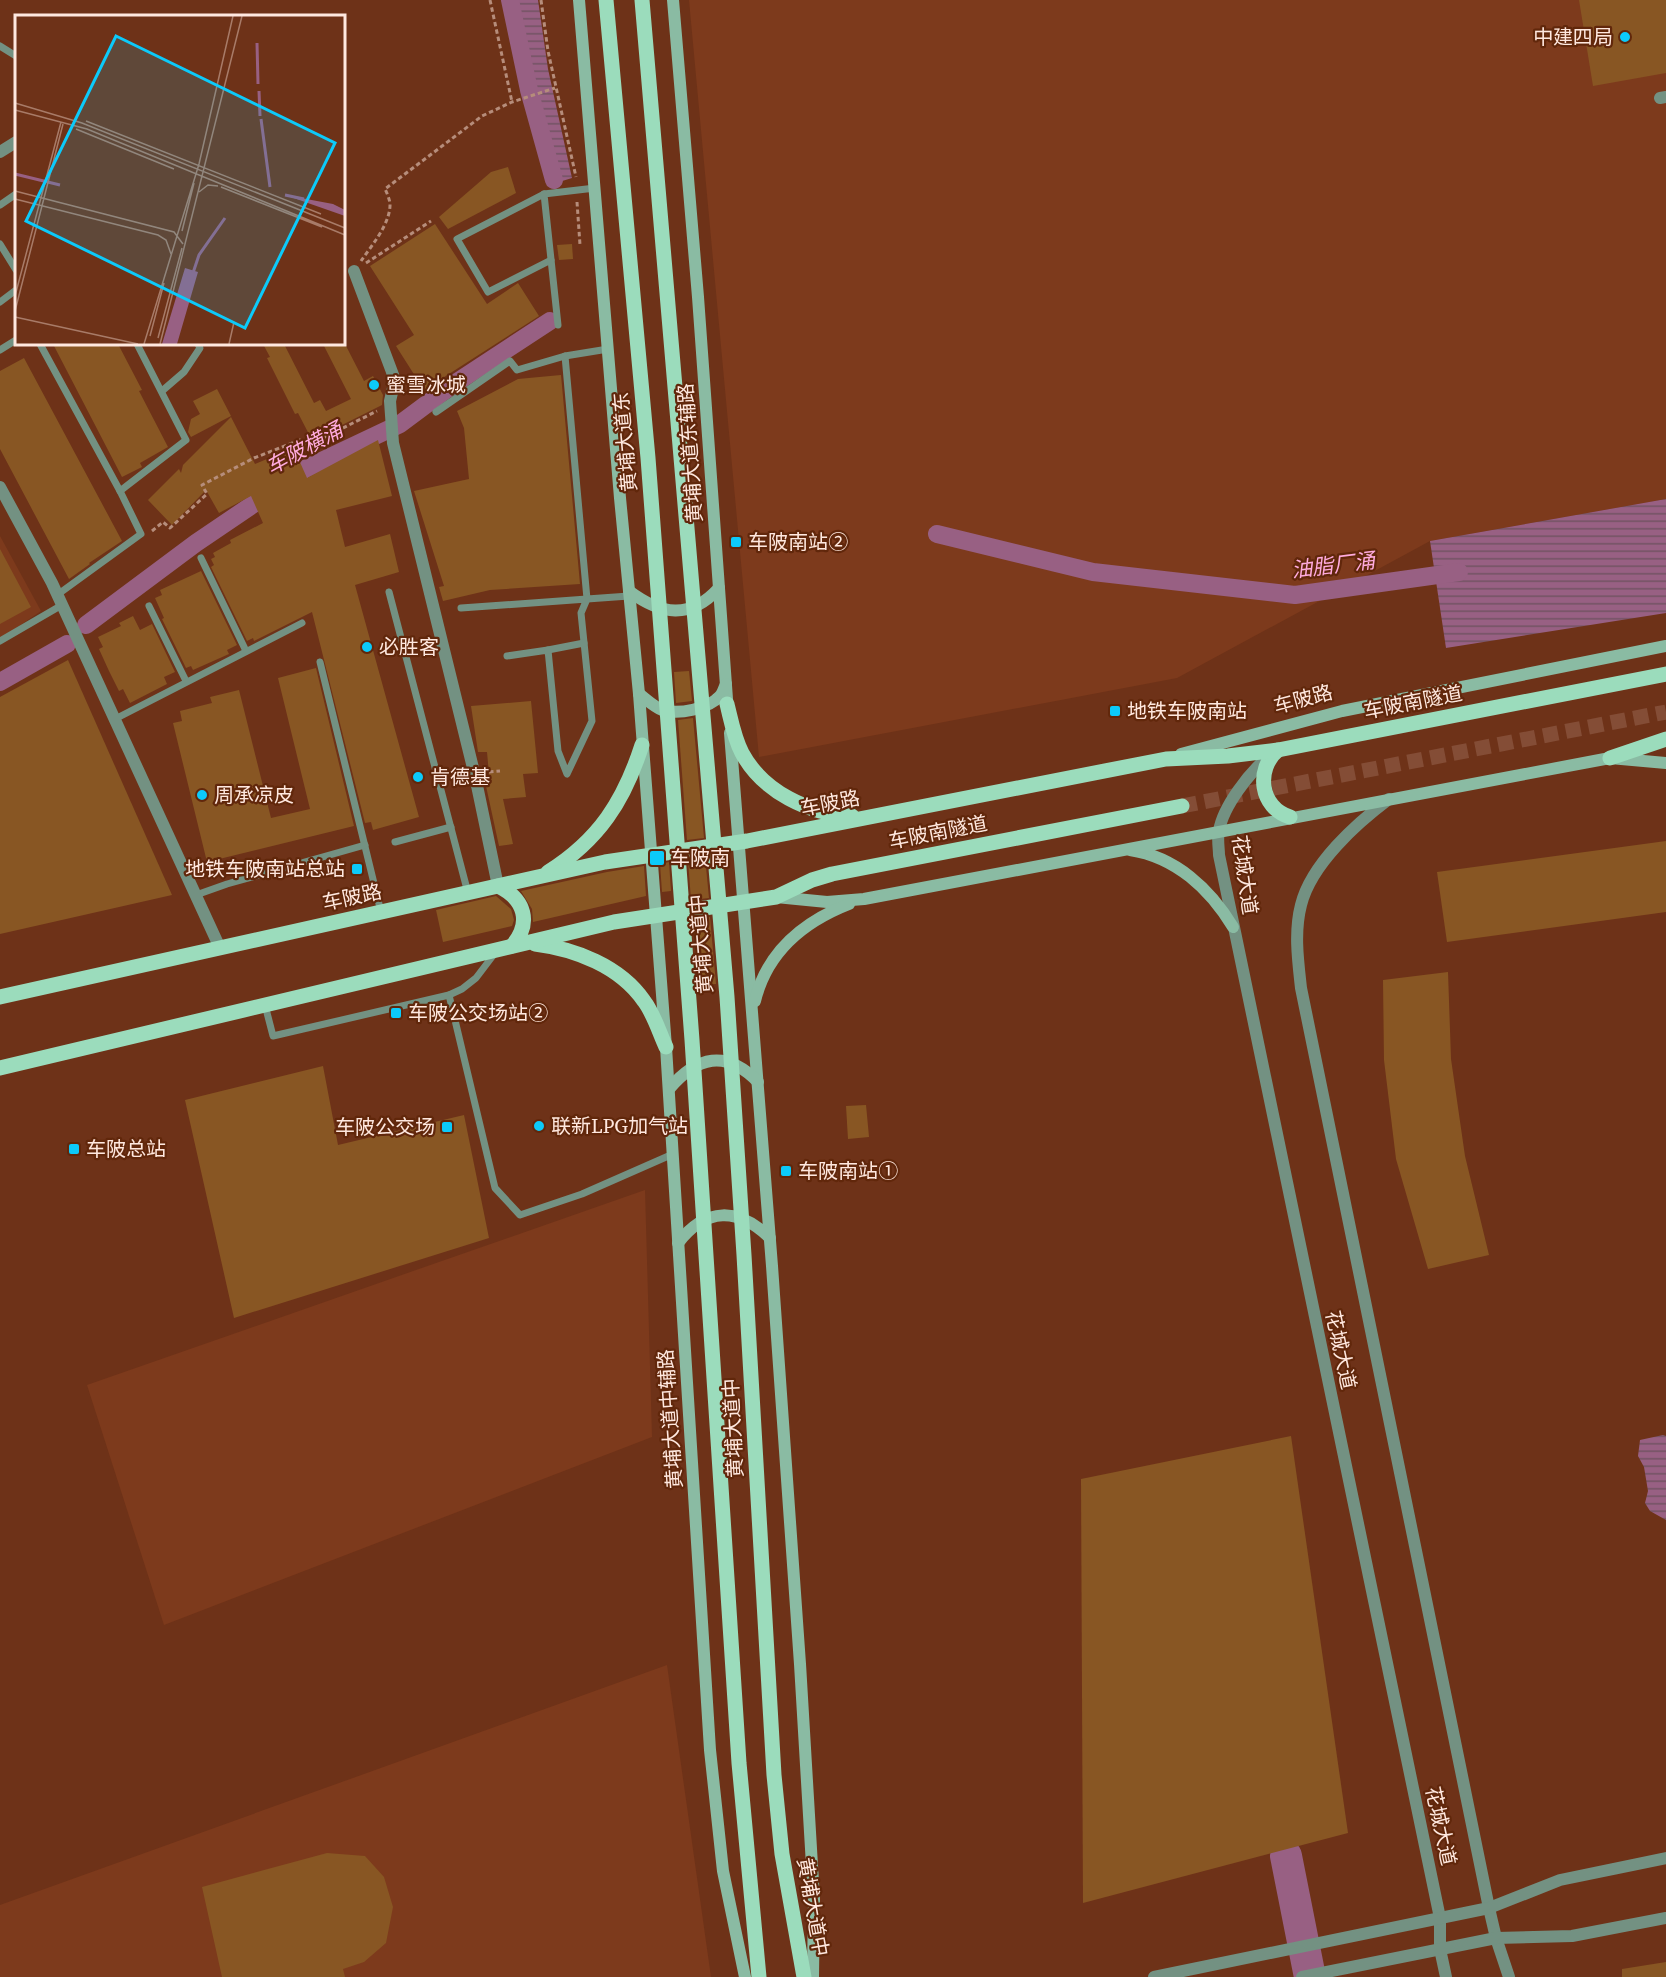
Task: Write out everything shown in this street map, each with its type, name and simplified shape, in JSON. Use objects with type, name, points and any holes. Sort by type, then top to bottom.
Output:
[{"type":"main road","points":[[579,0],[639,694],[650,855]]},
{"type":"main road","name":"黄埔大道东","points":[[606,0],[648,458],[680,880]]},
{"type":"main road","name":"黄埔大道中","points":[[642,0],[717,875],[744,1256],[770,1706],[782,1854],[804,1977]]},
{"type":"main road","name":"黄埔大道东辅路","points":[[673,0],[744,902]]},
{"type":"main road","points":[[629,594],[662,610],[689,609],[708,600],[719,588]]},
{"type":"main road","name":"车陂路","points":[[0,997],[605,862],[740,842],[1166,759],[1342,711],[1666,646]]},
{"type":"main road","name":"车陂南隧道","points":[[1166,759],[1228,756],[1278,750],[1666,674]]},
{"type":"main road","points":[[639,694],[662,710],[684,710],[715,701],[722,694],[726,682]]},
{"type":"main road","points":[[728,704],[742,753],[756,774],[776,791],[799,804],[820,811],[845,816],[870,817]]},
{"type":"main road","points":[[0,1068],[614,922],[776,897],[827,902],[864,899],[1610,758],[1666,739]]},
{"type":"main road","points":[[542,877],[578,850],[606,820],[632,777],[642,745]]},
{"type":"main road","points":[[1278,750],[1267,763],[1264,773],[1264,789],[1273,807],[1280,814],[1290,818]]},
{"type":"main road","points":[[1610,758],[1666,763]]},
{"type":"main road","name":"车陂南隧道","points":[[776,897],[812,880],[832,874],[1182,806]]},
{"type":"main road","points":[[1122,849],[1149,854],[1189,875],[1215,899],[1233,927]]},
{"type":"main road","name":"黄埔大道中辅路","points":[[650,855],[669,1089],[715,1806],[723,1871],[745,1977]]},
{"type":"main road","name":"黄埔大道中","points":[[680,880],[739,1763],[759,1977]]},
{"type":"main road","points":[[498,886],[513,896],[523,912],[523,930],[512,946]]},
{"type":"main road","points":[[752,1011],[768,967],[791,938],[821,917],[864,899]]},
{"type":"main road","points":[[744,902],[800,1664],[814,1899],[813,1977]]},
{"type":"main road","points":[[512,946],[555,947],[576,953],[613,972],[644,1000],[666,1047]]},
{"type":"main road","points":[[669,1089],[689,1068],[711,1061],[724,1061],[739,1065],[758,1082]]},
{"type":"main road","points":[[678,1243],[697,1224],[706,1219],[724,1215],[736,1215],[750,1221],[770,1238]]},
{"type":"street","points":[[0,152],[15,143]]},
{"type":"street","points":[[354,271],[395,380],[390,401],[393,443],[472,764],[498,886]]},
{"type":"street","points":[[0,487],[60,600],[220,948]]},
{"type":"street","name":"花城大道","points":[[1278,750],[1262,762],[1226,811],[1219,831],[1219,855],[1440,1918],[1440,1949],[1446,1977]]},
{"type":"street","name":"花城大道","points":[[1390,799],[1350,832],[1308,885],[1300,906],[1298,921],[1298,963],[1301,988],[1489,1908],[1509,1977]]},
{"type":"street","points":[[1154,1977],[1489,1908],[1567,1878],[1666,1858]]},
{"type":"street","points":[[1302,1977],[1496,1938],[1572,1936],[1666,1918]]},
{"type":"lane","points":[[0,46],[15,55]]},
{"type":"lane","points":[[551,260],[488,292],[457,239],[544,194],[595,188]]},
{"type":"lane","points":[[544,194],[558,325]]},
{"type":"lane","points":[[0,205],[15,195]]},
{"type":"lane","points":[[0,244],[15,268]]},
{"type":"lane","points":[[0,302],[15,291]]},
{"type":"lane","points":[[0,350],[15,341]]},
{"type":"lane","points":[[0,641],[60,600],[141,534],[41,345]]},
{"type":"lane","points":[[120,491],[186,440],[137,345]]},
{"type":"lane","points":[[162,391],[184,372],[200,348],[198,345]]},
{"type":"lane","points":[[436,412],[510,361],[517,370],[565,356],[608,349]]},
{"type":"lane","points":[[548,650],[558,751],[567,774],[592,721],[581,613],[587,599],[565,356]]},
{"type":"lane","points":[[201,558],[246,651]]},
{"type":"lane","points":[[389,592],[468,893]]},
{"type":"lane","points":[[461,608],[629,594]]},
{"type":"lane","points":[[149,606],[186,681]]},
{"type":"lane","points":[[115,719],[302,623]]},
{"type":"lane","points":[[507,656],[584,643]]},
{"type":"lane","points":[[320,662],[381,912]]},
{"type":"lane","points":[[395,842],[452,827]]},
{"type":"lane","points":[[196,896],[227,884],[365,845]]},
{"type":"lane","points":[[265,1005],[273,1036],[449,995],[462,989],[512,946]]},
{"type":"lane","points":[[449,995],[495,1188],[520,1215],[582,1194],[673,1154]]},
{"type":"path","points":[[490,0],[512,102]]},
{"type":"path","points":[[541,0],[555,88],[576,169],[580,245]]},
{"type":"path","points":[[354,271],[380,232],[388,215],[390,202],[385,189],[483,116],[512,102],[555,88]]},
{"type":"path","points":[[354,271],[431,221]]},
{"type":"path","points":[[145,536],[163,522],[170,528],[207,494],[202,485],[281,447],[300,440],[309,445],[374,413],[390,401]]},
{"type":"shaded area","points":[[506,0],[538,0],[548,69],[572,178],[559,182]]},
{"type":"shaded area","points":[[689,0],[1666,0],[1666,499],[1430,541],[1177,678],[759,757]]},
{"type":"shaded area","points":[[1666,499],[1666,613],[1446,648],[1430,541]]},
{"type":"shaded area","points":[[0,536],[41,611],[0,639]]},
{"type":"shaded area","points":[[645,1190],[652,1437],[164,1625],[87,1385]]},
{"type":"shaded area","points":[[1666,1436],[1666,1520],[1650,1511],[1645,1503],[1648,1491],[1644,1467],[1638,1456],[1640,1440]]},
{"type":"shaded area","points":[[667,1665],[711,1977],[0,1977],[0,1905]]},
{"type":"building","name":"中建四局","points":[[1579,0],[1666,0],[1666,73],[1593,86]]},
{"type":"building","points":[[508,167],[516,193],[448,229],[439,217],[491,172]]},
{"type":"building","points":[[435,224],[487,304],[518,283],[539,316],[424,390],[396,346],[414,335],[370,266]]},
{"type":"building","points":[[572,244],[573,259],[559,260],[557,245]]},
{"type":"building","points":[[345,344],[364,381],[373,376],[383,395],[382,405],[312,440],[298,413],[295,414],[267,358],[270,357],[264,345],[285,345],[314,403],[320,400],[326,411],[351,399],[324,345]]},
{"type":"building","points":[[54,345],[119,345],[142,390],[139,391],[168,447],[140,463],[142,467],[122,477]]},
{"type":"building","points":[[24,358],[122,541],[69,579],[0,449],[0,371]]},
{"type":"building","points":[[561,375],[580,584],[490,590],[443,601],[439,587],[444,586],[414,491],[469,479],[464,428],[457,411],[518,379]]},
{"type":"building","points":[[217,389],[231,416],[191,437],[188,432],[191,419],[200,414],[193,401]]},
{"type":"building","points":[[231,417],[255,464],[286,451],[288,454],[295,451],[307,478],[378,440],[392,496],[336,510],[345,547],[390,534],[399,572],[355,585],[419,817],[373,830],[371,822],[365,823],[312,612],[254,641],[253,638],[247,641],[211,567],[214,565],[211,559],[215,557],[213,553],[231,543],[230,540],[263,523],[251,496],[219,513],[206,490],[172,525],[148,500],[179,469],[181,473],[183,465]]},
{"type":"building","points":[[0,549],[31,607],[0,624]]},
{"type":"building","points":[[201,571],[237,645],[227,650],[229,654],[193,670],[191,666],[186,668],[162,619],[164,618],[155,598],[162,595],[160,590]]},
{"type":"building","points":[[133,616],[140,630],[152,624],[175,672],[164,677],[167,684],[130,703],[123,689],[119,691],[109,671],[99,649],[103,647],[98,637],[121,626],[119,623]]},
{"type":"building","points":[[68,660],[172,895],[0,934],[0,697]]},
{"type":"building","points":[[316,668],[354,826],[207,862],[173,723],[182,721],[180,711],[212,703],[210,697],[239,690],[271,818],[310,809],[278,678]]},
{"type":"building","points":[[689,671],[692,701],[676,703],[674,672]]},
{"type":"building","points":[[531,701],[538,773],[523,774],[526,797],[503,799],[513,844],[499,846],[486,786],[490,785],[487,752],[478,752],[471,706]]},
{"type":"building","points":[[693,718],[704,838],[687,840],[678,720]]},
{"type":"building","points":[[1666,841],[1666,912],[1447,942],[1437,872]]},
{"type":"building","points":[[705,857],[709,898],[691,900],[688,860]]},
{"type":"building","points":[[669,862],[671,891],[662,892],[660,864]]},
{"type":"building","points":[[644,866],[646,896],[533,922],[532,909],[521,891],[607,872]]},
{"type":"building","points":[[496,896],[511,909],[514,920],[512,926],[443,942],[436,910]]},
{"type":"building","points":[[710,917],[716,984],[698,985],[693,920]]},
{"type":"building","points":[[1448,972],[1451,1059],[1465,1156],[1489,1255],[1428,1269],[1396,1159],[1384,1060],[1383,980]]},
{"type":"building","points":[[323,1066],[338,1145],[464,1115],[489,1238],[234,1318],[185,1100]]},
{"type":"building","points":[[866,1105],[869,1137],[848,1139],[846,1106]]},
{"type":"building","points":[[1291,1436],[1348,1833],[1083,1903],[1081,1479]]},
{"type":"building","points":[[327,1853],[365,1856],[384,1877],[393,1907],[386,1943],[364,1962],[343,1969],[345,1977],[222,1977],[202,1887]]},
{"type":"building","points":[[1666,1962],[1666,1977],[1622,1977],[1622,1969]]},
{"type":"waterway","name":"车陂横涌","points":[[510,0],[529,90],[554,180]]},
{"type":"waterway","name":"车陂横涌","points":[[86,625],[196,543],[305,469],[400,424],[451,386],[550,321]]},
{"type":"waterway","name":"油脂厂涌","points":[[937,534],[1093,572],[1295,595],[1459,572]]},
{"type":"waterway","name":"车陂横涌","points":[[0,682],[67,644]]},
{"type":"waterway","points":[[1286,1856],[1310,1977]]},
{"type":"tunnel","points":[[1182,806],[1666,712]]},
{"type":"place","name":"中建四局","points":[[1625,37]]},
{"type":"place","name":"蜜雪冰城","points":[[374,385]]},
{"type":"place","name":"车陂南站②","points":[[736,542]]},
{"type":"place","name":"必胜客","points":[[367,647]]},
{"type":"place","name":"地铁车陂南站","points":[[1115,711]]},
{"type":"place","name":"肯德基","points":[[418,777]]},
{"type":"place","name":"周承凉皮","points":[[202,795]]},
{"type":"place","name":"车陂南","points":[[657,858]]},
{"type":"place","name":"地铁车陂南站总站","points":[[357,869]]},
{"type":"place","name":"车陂公交场站②","points":[[396,1013]]},
{"type":"place","name":"联新LPG加气站","points":[[539,1126]]},
{"type":"place","name":"车陂公交场","points":[[447,1127]]},
{"type":"place","name":"车陂总站","points":[[74,1149]]},
{"type":"place","name":"车陂南站①","points":[[786,1171]]}]
